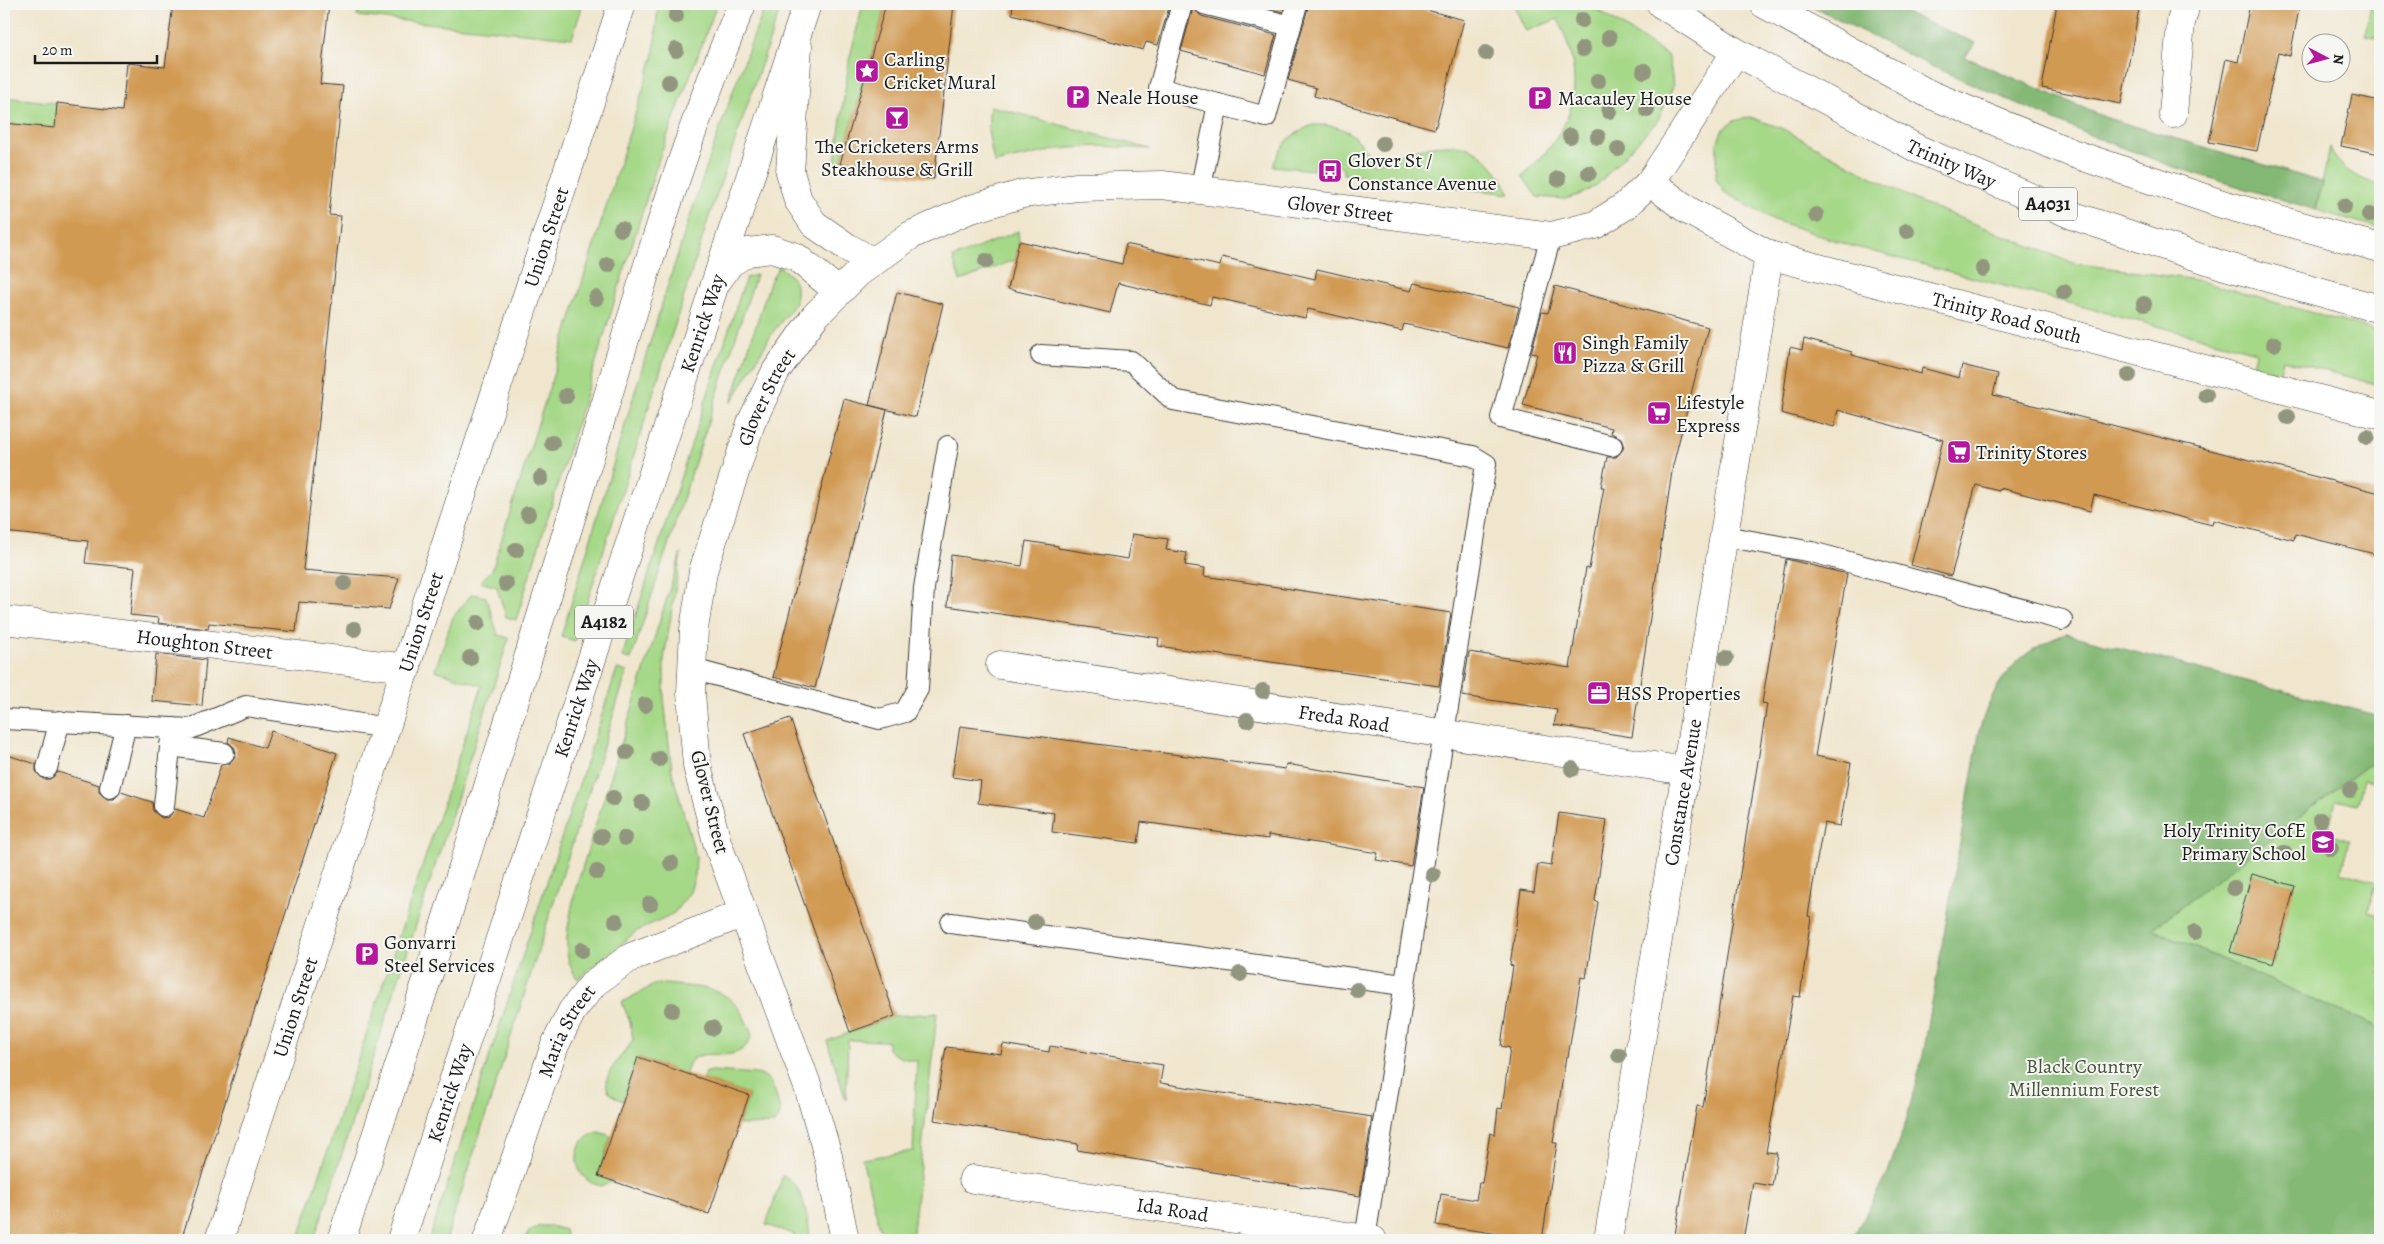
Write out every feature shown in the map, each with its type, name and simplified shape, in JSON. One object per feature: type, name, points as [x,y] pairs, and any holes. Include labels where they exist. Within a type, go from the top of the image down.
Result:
[{"type":"street","name":"Union Street","points":[[219,1240],[622,4]]},
{"type":"street","name":"A4182","points":[[341,1240],[384,1113],[524,671],[662,219],[724,44],[742,4]]},
{"type":"street","name":"Kenrick Way","points":[[401,1240],[807,4]]},
{"type":"street","name":"Trinity Way","points":[[1661,4],[1736,52],[1918,149],[2077,216],[2225,266],[2380,309]]},
{"type":"street","points":[[1764,4],[1929,94],[2072,153],[2222,204],[2380,248]]},
{"type":"street","points":[[2173,114],[2181,22],[2186,4]]},
{"type":"street","points":[[799,30],[790,172],[798,200],[814,224],[873,262]]},
{"type":"street","name":"Glover Street","points":[[845,1240],[828,1156],[809,1090],[717,842],[696,766],[691,693],[694,629],[703,572],[751,423],[776,371],[815,316],[858,273],[911,235],[968,210],[1022,194],[1078,187],[1162,185],[1551,236],[1595,225],[1625,206],[1650,182],[1736,52]]},
{"type":"street","name":"Trinity Road South","points":[[1650,182],[1689,211],[1769,255],[2380,415]]},
{"type":"street","points":[[716,283],[730,263],[748,252],[772,250],[796,257],[839,292]]},
{"type":"street","name":"Constance Avenue","points":[[1608,1240],[1769,255]]},
{"type":"street","name":"Houghton Street","points":[[4,620],[407,668]]},
{"type":"street","name":"Freda Road","points":[[1000,665],[1686,771]]},
{"type":"street","name":"Maria Street","points":[[487,1240],[555,1045],[572,1011],[594,983],[631,957],[744,913]]},
{"type":"street","name":"Ida Road","points":[[973,1180],[1369,1240]]},
{"type":"lane","points":[[1182,4],[1159,88],[1266,118],[1297,4]]},
{"type":"lane","points":[[1204,4],[1291,26]]},
{"type":"lane","points":[[1200,191],[1218,104]]},
{"type":"lane","points":[[1551,236],[1500,418],[1612,446]]},
{"type":"lane","points":[[1041,355],[1131,361],[1173,400],[1473,456],[1486,464],[1403,985],[1369,1240]]},
{"type":"lane","points":[[692,669],[880,719],[905,712],[918,689],[924,588],[948,446]]},
{"type":"lane","points":[[1724,536],[1812,552],[2062,620]]},
{"type":"lane","points":[[171,737],[246,706],[387,728]]},
{"type":"lane","points":[[4,719],[126,725],[224,753]]},
{"type":"lane","points":[[46,768],[60,721]]},
{"type":"lane","points":[[110,788],[126,725]]},
{"type":"lane","points":[[164,806],[171,737]]},
{"type":"lane","points":[[951,923],[1403,985]]},
{"type":"green space","points":[[358,4],[583,4],[572,38],[357,16]]},
{"type":"green space","points":[[658,4],[717,4],[658,161],[516,620],[506,617],[497,587],[480,582],[492,570],[654,54]]},
{"type":"green space","points":[[766,4],[782,4],[709,217],[575,641],[561,637],[683,239],[709,160]]},
{"type":"green space","points":[[863,4],[886,4],[840,164],[835,162],[849,61]]},
{"type":"green space","points":[[1513,4],[1588,4],[1667,55],[1673,87],[1658,120],[1598,184],[1582,194],[1565,199],[1537,197],[1522,176],[1555,141],[1565,123],[1572,105],[1573,65],[1558,19],[1526,31]]},
{"type":"green space","points":[[1808,4],[1885,4],[1976,43],[1965,57],[2107,118],[2322,182],[2316,210],[2174,167],[2087,134],[1933,67]]},
{"type":"green space","points":[[2371,4],[2380,4],[2380,38],[2365,35]]},
{"type":"green space","points":[[4,97],[57,103],[55,128],[4,123]]},
{"type":"green space","points":[[990,106],[1150,149],[1098,146],[1059,149],[994,163],[988,131]]},
{"type":"green space","points":[[1750,117],[1781,128],[1915,200],[2073,263],[2196,280],[2380,332],[2380,385],[2283,360],[2280,372],[2253,366],[2256,352],[1848,245],[1774,220],[1724,192],[1716,179],[1717,145],[1722,130],[1734,121]]},
{"type":"green space","points":[[1313,125],[1334,127],[1350,133],[1357,139],[1373,164],[1397,155],[1439,145],[1466,147],[1488,160],[1510,194],[1343,174],[1343,167],[1314,164],[1313,170],[1273,166],[1288,140]]},
{"type":"green space","points":[[2330,147],[2338,161],[2350,172],[2364,180],[2380,185],[2380,228],[2316,210]]},
{"type":"green space","points":[[1018,231],[1019,241],[1015,260],[960,281],[953,258]]},
{"type":"green space","points":[[779,266],[793,278],[796,286],[796,303],[773,332],[731,403],[770,282]]},
{"type":"green space","points":[[756,275],[631,659],[622,657],[743,286],[746,278]]},
{"type":"green space","points":[[681,553],[664,659],[664,698],[672,772],[696,857],[695,875],[690,892],[674,913],[637,931],[578,979],[568,959],[567,948],[568,925],[575,891]]},
{"type":"green space","points":[[472,594],[486,597],[498,635],[509,638],[314,1240],[298,1240],[482,686],[435,670],[453,617]]},
{"type":"green space","name":"Black Country Millennium Forest","points":[[2066,634],[2380,716],[2380,756],[2152,929],[2380,1028],[2380,1240],[1851,1240],[1886,1178],[1907,1118],[1923,1055],[1980,728],[1986,711],[2001,681],[2021,658],[2049,641]]},
{"type":"green space","points":[[617,669],[627,672],[446,1240],[429,1240]]},
{"type":"green space","name":"Holy Trinity CofE Primary School","points":[[2380,755],[2380,784],[2364,779],[2357,805],[2336,800],[2327,834],[2349,840],[2341,872],[2380,883],[2380,888],[2374,887],[2368,912],[2380,915],[2380,1028],[2152,929]],"holes":[[[2252,874],[2294,886],[2273,964],[2230,952]]]},
{"type":"green space","points":[[658,983],[704,988],[716,991],[727,997],[736,1005],[752,1035],[747,1045],[739,1051],[731,1054],[696,1057],[690,1062],[686,1074],[638,1057],[623,1101],[612,1095],[607,1088],[610,1072],[633,1040],[630,1022],[622,1002]]},
{"type":"green space","points":[[937,1013],[912,1240],[883,1240],[862,1159],[913,1151],[917,1061],[905,1059],[895,1054],[888,1049],[888,1041],[848,1040],[846,1100],[827,1041],[895,1016]]},
{"type":"green space","points":[[706,1072],[755,1074],[767,1078],[776,1095],[780,1109],[779,1117],[774,1124],[739,1125],[749,1095],[703,1079]]},
{"type":"green space","points":[[599,1132],[611,1136],[598,1175],[612,1181],[603,1186],[592,1183],[584,1177],[579,1169],[577,1160],[582,1142],[589,1136]]},
{"type":"green space","points":[[783,1175],[791,1181],[801,1195],[811,1240],[793,1240],[794,1234],[766,1225]]},
{"type":"green space","points":[[539,1226],[550,1226],[565,1230],[567,1240],[524,1240],[529,1232]]},
{"type":"building","points":[[173,4],[329,4],[320,84],[343,86],[329,215],[341,216],[303,570],[399,578],[389,609],[299,602],[296,632],[209,623],[208,629],[158,623],[159,618],[130,615],[135,568],[85,563],[88,541],[4,532],[4,123],[55,128],[57,103],[122,111],[127,63],[165,67]]},
{"type":"building","name":"The Cricketers Arms Steakhouse & Grill","points":[[886,4],[954,4],[934,179],[884,173],[840,164]]},
{"type":"building","points":[[1013,4],[1170,4],[1158,45],[1146,42],[1143,50],[1012,14]]},
{"type":"building","points":[[1251,4],[1285,4],[1283,12]]},
{"type":"building","points":[[1309,4],[1404,4],[1464,20],[1435,129],[1314,96],[1316,88],[1288,80]]},
{"type":"building","points":[[2057,4],[2140,4],[2121,104],[2042,88]]},
{"type":"building","points":[[2250,4],[2300,4],[2290,56],[2278,53],[2257,151],[2209,142],[2226,59],[2238,62]]},
{"type":"building","points":[[1193,8],[1201,16],[1276,35],[1265,74],[1181,51]]},
{"type":"building","points":[[2352,95],[2380,101],[2380,154],[2341,146]]},
{"type":"building","points":[[1019,241],[1122,264],[1126,244],[1220,266],[1222,257],[1315,279],[1317,269],[1411,291],[1414,283],[1519,307],[1508,348],[1404,324],[1402,331],[1308,309],[1305,318],[1212,297],[1210,305],[1118,283],[1110,313],[1008,289]]},
{"type":"building","points":[[1555,286],[1708,327],[1673,465],[1632,737],[1554,725],[1557,710],[1462,696],[1469,652],[1570,668],[1586,568],[1589,569],[1604,487],[1601,487],[1607,457],[1616,457],[1624,448],[1621,438],[1611,433],[1612,428],[1523,405],[1537,354],[1531,353],[1542,312],[1548,313]]},
{"type":"building","points":[[897,292],[943,304],[916,417],[869,405]]},
{"type":"building","points":[[1804,339],[1852,352],[1852,355],[1921,374],[1922,368],[1959,378],[1962,365],[1998,374],[1993,395],[2380,493],[2380,532],[2375,554],[2295,534],[2294,540],[2213,520],[2212,525],[2094,495],[2090,511],[2000,488],[1999,491],[1976,485],[1951,576],[1911,565],[1943,440],[1838,410],[1834,427],[1781,413],[1790,347],[1802,350]]},
{"type":"building","points":[[844,399],[887,410],[815,688],[773,677]]},
{"type":"building","points":[[1132,534],[1168,539],[1166,550],[1187,553],[1185,565],[1205,568],[1204,576],[1451,613],[1439,686],[1158,646],[1159,638],[947,606],[951,555],[1022,566],[1026,541],[1128,559]]},
{"type":"building","points":[[1786,559],[1847,574],[1815,756],[1851,763],[1840,826],[1824,823],[1817,860],[1808,916],[1811,917],[1800,997],[1793,996],[1766,1152],[1777,1153],[1772,1186],[1753,1183],[1743,1240],[1674,1240],[1697,1106],[1703,1107],[1767,704],[1762,703]]},
{"type":"building","points":[[156,654],[206,660],[202,706],[152,701]]},
{"type":"building","points":[[790,718],[895,1016],[850,1032],[744,734]]},
{"type":"building","points":[[960,726],[1285,769],[1286,764],[1424,787],[1411,866],[1376,860],[1378,853],[1268,835],[1268,839],[1141,822],[1138,843],[1052,832],[1054,813],[978,803],[981,781],[952,777]]},
{"type":"building","points":[[271,731],[337,753],[181,1240],[4,1240],[4,754],[36,764],[36,771],[43,779],[50,779],[58,772],[99,785],[99,792],[107,799],[114,799],[121,792],[152,802],[153,811],[162,818],[169,817],[175,809],[204,818],[221,765],[229,764],[236,755],[235,748],[228,742],[229,737],[265,748]]},
{"type":"building","points":[[1559,813],[1607,820],[1595,901],[1598,902],[1586,978],[1581,977],[1568,1057],[1566,1056],[1553,1143],[1557,1143],[1542,1240],[1436,1225],[1441,1194],[1476,1200],[1479,1183],[1482,1183],[1490,1133],[1495,1134],[1498,1108],[1502,1109],[1510,1048],[1501,1046],[1513,966],[1510,965],[1521,890],[1534,892],[1538,864],[1551,866]]},
{"type":"building","points":[[2252,874],[2295,886],[2273,964],[2230,952]]},
{"type":"building","points":[[1003,1044],[1049,1052],[1050,1046],[1163,1065],[1160,1083],[1372,1117],[1360,1196],[1077,1150],[1078,1144],[934,1120],[946,1047],[1001,1054]]},
{"type":"building","points":[[638,1057],[749,1095],[709,1214],[598,1176]]},
{"type":"place","name":"Carling Cricket Mural","points":[[867,71]]},
{"type":"place","name":"Neale House","points":[[1078,97]]},
{"type":"place","name":"Macauley House","points":[[1540,98]]},
{"type":"place","name":"The Cricketers Arms Steakhouse & Grill","points":[[897,118]]},
{"type":"place","name":"Glover St / Constance Avenue","points":[[1330,171]]},
{"type":"place","name":"Singh Family Pizza & Grill","points":[[1565,353]]},
{"type":"place","name":"Lifestyle Express","points":[[1659,413]]},
{"type":"place","name":"Trinity Stores","points":[[1959,452]]},
{"type":"place","name":"HSS Properties","points":[[1599,693]]},
{"type":"place","name":"Holy Trinity CofE Primary School","points":[[2323,842]]},
{"type":"place","name":"Gonvarri Steel Services","points":[[367,954]]}]
